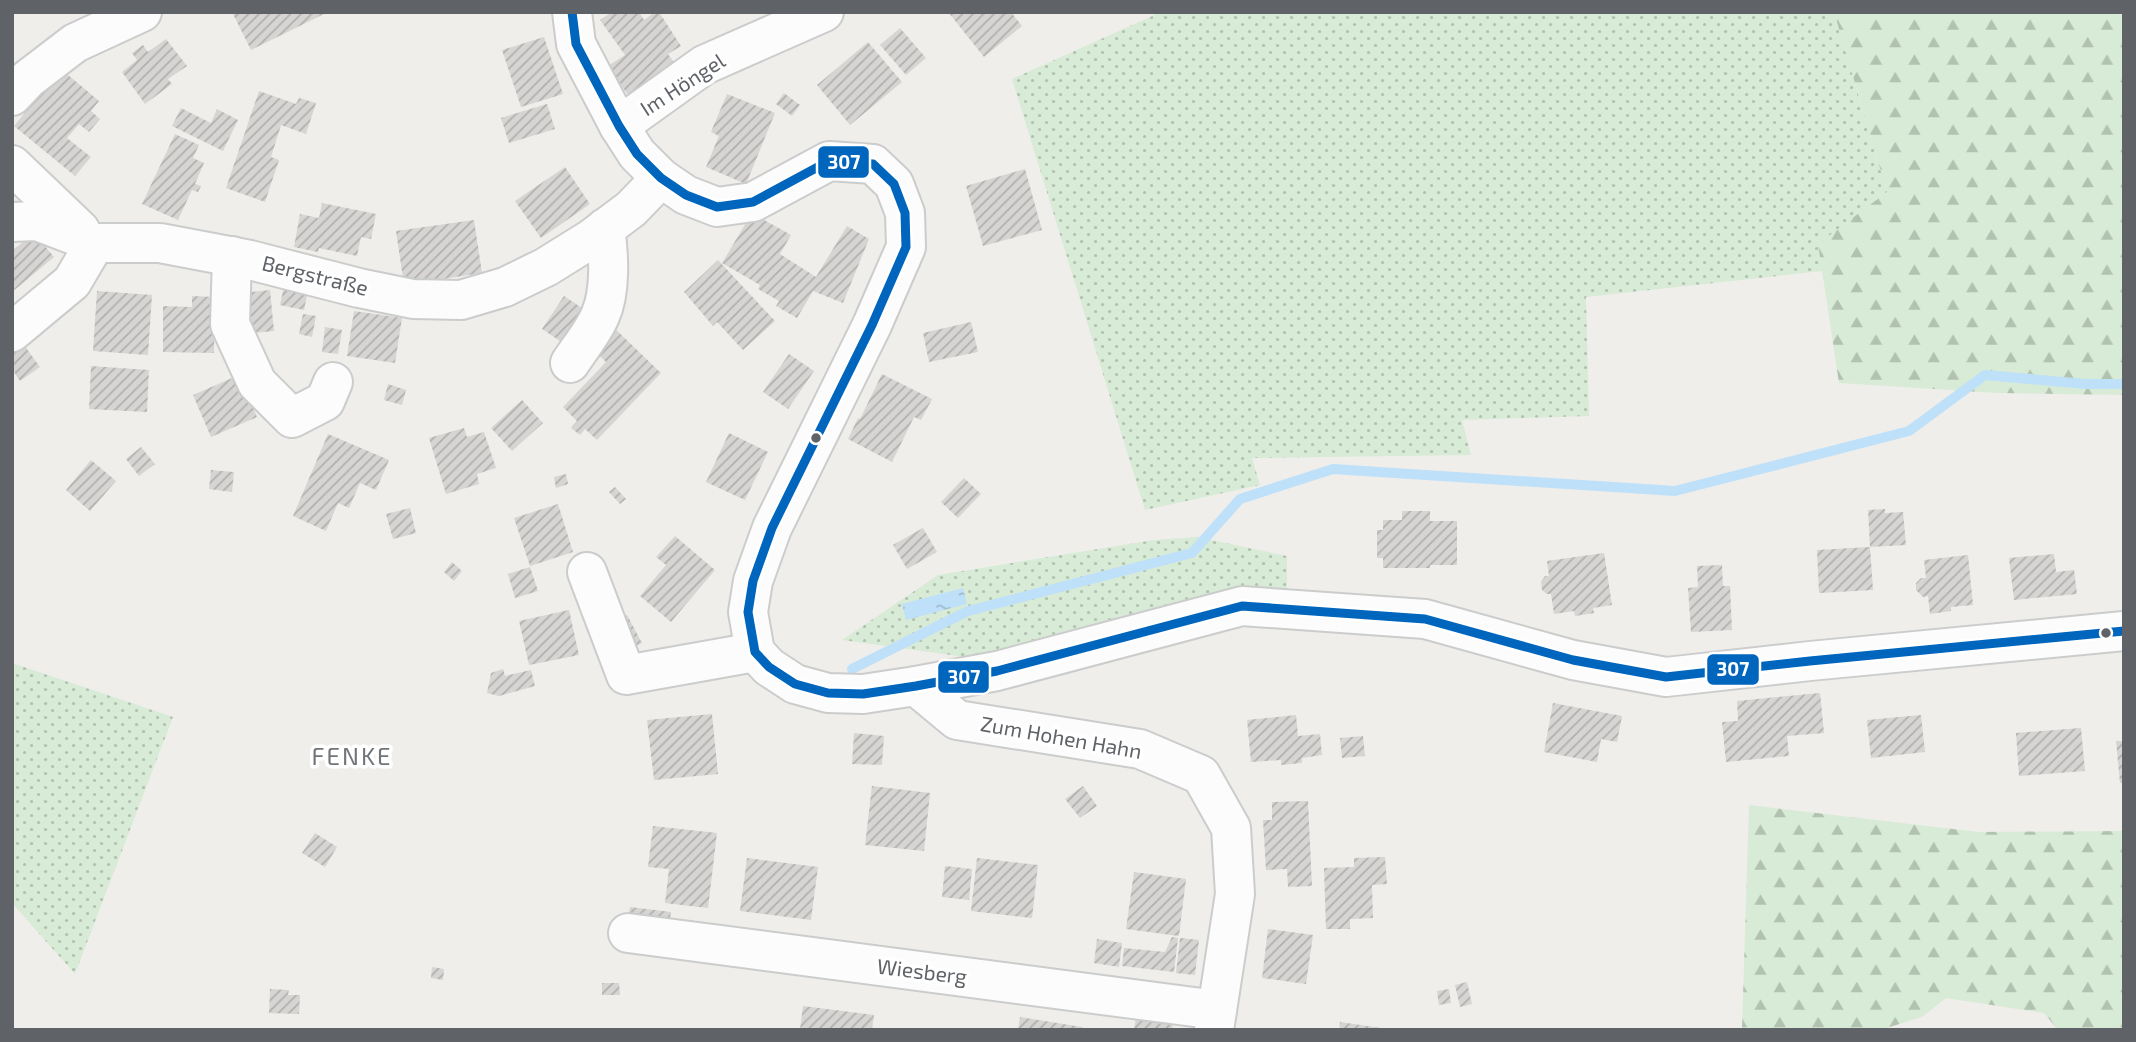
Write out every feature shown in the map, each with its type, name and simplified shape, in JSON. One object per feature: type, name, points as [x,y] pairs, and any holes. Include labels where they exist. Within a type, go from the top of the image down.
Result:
[{"type":"street","points":[[12,96],[28,79],[75,43],[142,12]]},
{"type":"street","points":[[572,12],[576,44],[619,126],[637,154],[660,178],[686,195],[717,207],[753,202],[829,161],[873,164],[894,184],[905,213],[906,247],[872,326],[772,528],[753,581],[748,612],[755,652],[769,667],[794,684],[828,693],[863,694],[916,686],[997,671],[1242,607],[1425,619],[1573,660],[1666,677],[2124,631]]},
{"type":"street","name":"Im Höngel","points":[[619,126],[704,65],[824,12]]},
{"type":"street","points":[[12,165],[94,243],[72,282],[12,332]]},
{"type":"street","name":"Bergstraße","points":[[12,222],[37,221],[94,243],[160,243],[232,256],[413,299],[461,300],[505,287],[546,267],[631,209],[660,178]]},
{"type":"street","points":[[570,363],[601,315],[608,277],[609,253],[605,228]]},
{"type":"street","points":[[232,256],[230,324],[257,383],[292,418],[325,401],[333,382]]},
{"type":"street","points":[[587,572],[626,676],[755,652]]},
{"type":"street","name":"Zum Hohen Hahn","points":[[916,686],[957,720],[1140,749],[1201,775],[1231,828],[1235,894],[1215,1020]]},
{"type":"street","name":"Wiesberg","points":[[628,933],[1215,1020]]},
{"type":"green space","points":[[1161,12],[1834,12],[1887,192],[1819,244],[1822,271],[1586,297],[1589,416],[1462,420],[1471,455],[1252,458],[1260,485],[1145,510],[1012,79]]},
{"type":"green space","points":[[1834,12],[2124,12],[2124,395],[1997,393],[1839,383],[1818,244],[1887,192]]},
{"type":"green space","points":[[1197,537],[1287,556],[1287,589],[1239,595],[995,661],[842,640],[938,575],[1154,540]]},
{"type":"green space","points":[[12,663],[173,717],[75,974],[12,903]]},
{"type":"green space","points":[[1749,805],[1979,832],[2124,831],[2124,1030],[2058,1030],[2044,1013],[1946,998],[1922,1017],[1880,1030],[1742,1030]]},
{"type":"water","points":[[963,588],[967,604],[906,620],[902,604]]},
{"type":"building","points":[[232,12],[328,12],[251,50]]},
{"type":"building","points":[[612,12],[639,12],[644,20],[659,12],[681,46],[668,54],[675,64],[628,95],[608,66],[625,55],[600,20]]},
{"type":"building","points":[[948,12],[1011,12],[1022,26],[984,57]]},
{"type":"building","points":[[900,28],[926,58],[906,75],[880,45]]},
{"type":"building","points":[[544,37],[563,94],[521,107],[502,50]]},
{"type":"building","points":[[166,39],[187,66],[168,79],[172,84],[145,104],[122,72],[137,60],[132,53],[143,45],[148,52]]},
{"type":"building","points":[[868,42],[902,82],[850,125],[817,85]]},
{"type":"building","points":[[61,69],[99,101],[91,111],[100,119],[89,132],[79,124],[67,138],[91,157],[75,176],[14,126]]},
{"type":"building","points":[[259,91],[296,104],[299,98],[316,103],[306,134],[281,125],[271,157],[279,160],[265,202],[226,188]]},
{"type":"building","points":[[784,93],[800,105],[792,116],[776,104]]},
{"type":"building","points":[[727,94],[775,113],[746,184],[706,167],[719,136],[711,132]]},
{"type":"building","points":[[547,104],[555,129],[509,143],[501,118]]},
{"type":"building","points":[[181,108],[211,123],[217,109],[238,120],[223,151],[172,126]]},
{"type":"building","points":[[175,134],[199,145],[193,158],[204,163],[195,184],[201,186],[198,192],[192,190],[178,220],[142,204]]},
{"type":"building","points":[[565,167],[590,204],[541,238],[515,201]]},
{"type":"building","points":[[1025,169],[1042,230],[983,246],[966,186]]},
{"type":"building","points":[[322,203],[376,214],[371,239],[361,237],[357,256],[319,248],[318,252],[294,247],[300,214],[319,218]]},
{"type":"building","points":[[752,213],[791,235],[780,254],[816,277],[847,226],[869,239],[843,303],[813,291],[797,318],[776,306],[779,301],[758,289],[760,285],[722,263]]},
{"type":"building","points":[[474,220],[482,273],[404,285],[396,231]]},
{"type":"building","points":[[34,233],[54,257],[12,292],[12,251]]},
{"type":"building","points":[[718,260],[775,321],[743,350],[717,322],[713,326],[684,292]]},
{"type":"building","points":[[284,286],[308,291],[304,310],[280,305]]},
{"type":"building","points":[[270,290],[274,331],[245,334],[241,293]]},
{"type":"building","points":[[97,291],[152,295],[148,355],[93,351]]},
{"type":"building","points":[[192,296],[215,297],[214,353],[163,352],[163,306],[192,307]]},
{"type":"building","points":[[564,296],[591,314],[569,347],[542,329]]},
{"type":"building","points":[[354,311],[402,318],[395,363],[347,356]]},
{"type":"building","points":[[303,314],[316,316],[312,337],[299,334]]},
{"type":"building","points":[[971,322],[978,352],[929,362],[923,333]]},
{"type":"building","points":[[609,323],[661,373],[597,440],[585,429],[580,435],[571,428],[577,421],[563,407],[606,362],[588,345]]},
{"type":"building","points":[[325,327],[342,330],[338,354],[322,352]]},
{"type":"building","points":[[24,345],[40,367],[20,381],[12,369],[12,353]]},
{"type":"building","points":[[789,354],[814,371],[788,409],[763,392]]},
{"type":"building","points":[[91,366],[149,370],[147,412],[89,409]]},
{"type":"building","points":[[882,374],[932,399],[921,420],[914,417],[892,462],[848,439]]},
{"type":"building","points":[[239,375],[257,417],[211,437],[193,395]]},
{"type":"building","points":[[388,384],[406,390],[402,405],[384,400]]},
{"type":"building","points":[[522,400],[543,423],[512,451],[491,428]]},
{"type":"building","points":[[464,428],[467,437],[484,432],[496,468],[477,474],[479,484],[446,494],[429,438]]},
{"type":"building","points":[[729,433],[768,452],[745,500],[706,482]]},
{"type":"building","points":[[328,434],[389,460],[376,490],[360,483],[349,508],[338,503],[326,531],[293,516]]},
{"type":"building","points":[[141,447],[155,464],[139,476],[126,459]]},
{"type":"building","points":[[91,460],[116,481],[90,511],[66,490]]},
{"type":"building","points":[[211,470],[234,472],[232,492],[209,489]]},
{"type":"building","points":[[566,474],[568,484],[556,488],[554,477]]},
{"type":"building","points":[[964,478],[981,494],[958,518],[941,502]]},
{"type":"building","points":[[615,487],[626,499],[620,504],[609,492]]},
{"type":"building","points":[[558,504],[573,552],[530,566],[514,518]]},
{"type":"building","points":[[410,508],[416,533],[393,539],[386,514]]},
{"type":"building","points":[[1885,509],[1885,513],[1903,512],[1906,545],[1870,547],[1868,510]]},
{"type":"building","points":[[1402,511],[1430,511],[1430,521],[1457,521],[1457,565],[1383,568],[1383,558],[1377,558],[1377,530],[1383,530],[1383,520],[1402,520]]},
{"type":"building","points":[[923,528],[937,552],[907,569],[893,545]]},
{"type":"building","points":[[675,536],[715,570],[671,622],[640,596],[666,565],[656,557]]},
{"type":"building","points":[[1870,547],[1873,590],[1819,593],[1817,550]]},
{"type":"building","points":[[1604,553],[1612,605],[1593,608],[1594,613],[1575,616],[1574,611],[1554,614],[1551,594],[1542,590],[1541,582],[1545,576],[1549,576],[1547,561]]},
{"type":"building","points":[[2054,554],[2056,572],[2074,570],[2077,594],[2014,600],[2009,558]]},
{"type":"building","points":[[1968,555],[1973,605],[1951,607],[1951,611],[1930,614],[1928,596],[1923,597],[1916,590],[1916,583],[1921,578],[1926,578],[1924,560]]},
{"type":"building","points":[[452,562],[462,571],[454,581],[444,572]]},
{"type":"building","points":[[1722,565],[1723,586],[1730,586],[1732,630],[1691,632],[1688,588],[1698,587],[1697,566]]},
{"type":"building","points":[[530,567],[538,591],[515,598],[508,574]]},
{"type":"building","points":[[569,610],[579,655],[529,665],[519,621]]},
{"type":"building","points":[[627,615],[642,643],[626,651],[617,622]]},
{"type":"building","points":[[503,669],[505,676],[531,670],[535,686],[499,696],[487,693],[491,673]]},
{"type":"building","points":[[1820,693],[1824,733],[1787,736],[1789,756],[1726,762],[1722,722],[1738,721],[1737,701]]},
{"type":"building","points":[[1553,703],[1622,716],[1617,742],[1601,739],[1597,762],[1544,752]]},
{"type":"building","points":[[712,714],[718,774],[654,780],[647,720]]},
{"type":"building","points":[[1296,715],[1298,736],[1320,734],[1322,755],[1302,758],[1302,763],[1281,765],[1281,760],[1251,762],[1247,720]]},
{"type":"building","points":[[1921,715],[1925,752],[1871,758],[1867,720]]},
{"type":"building","points":[[2081,728],[2085,771],[2019,776],[2016,733]]},
{"type":"building","points":[[854,733],[884,736],[882,765],[852,764]]},
{"type":"building","points":[[1363,736],[1365,756],[1342,758],[1340,738]]},
{"type":"building","points":[[2116,741],[2124,741],[2124,783],[2120,783]]},
{"type":"building","points":[[872,786],[930,793],[924,851],[865,845]]},
{"type":"building","points":[[1083,786],[1097,806],[1080,818],[1065,799]]},
{"type":"building","points":[[1308,801],[1312,886],[1288,887],[1287,869],[1266,870],[1263,820],[1272,820],[1272,802]]},
{"type":"building","points":[[653,826],[717,833],[708,908],[665,903],[669,869],[648,867]]},
{"type":"building","points":[[315,833],[337,847],[325,867],[302,853]]},
{"type":"building","points":[[1385,857],[1387,884],[1372,885],[1373,918],[1350,919],[1350,929],[1326,929],[1324,868],[1354,867],[1354,858]]},
{"type":"building","points":[[747,858],[818,867],[811,920],[740,911]]},
{"type":"building","points":[[977,858],[1038,865],[1032,918],[971,911]]},
{"type":"building","points":[[945,866],[972,869],[969,900],[942,897]]},
{"type":"building","points":[[1134,872],[1186,879],[1179,936],[1126,929]]},
{"type":"building","points":[[630,907],[671,912],[668,931],[627,926]]},
{"type":"building","points":[[1268,929],[1313,935],[1306,984],[1262,978]]},
{"type":"building","points":[[1172,937],[1178,938],[1174,972],[1122,966],[1124,948],[1165,952]]},
{"type":"building","points":[[1180,938],[1199,940],[1195,975],[1176,973]]},
{"type":"building","points":[[1097,939],[1122,943],[1119,967],[1094,963]]},
{"type":"building","points":[[432,967],[444,969],[443,980],[431,978]]},
{"type":"building","points":[[1467,982],[1472,1004],[1460,1007],[1455,985]]},
{"type":"building","points":[[602,983],[619,983],[620,995],[602,995]]},
{"type":"building","points":[[270,989],[289,990],[288,995],[300,995],[299,1014],[269,1013]]},
{"type":"building","points":[[1449,989],[1451,1003],[1439,1005],[1437,991]]},
{"type":"building","points":[[803,1006],[874,1015],[872,1030],[800,1030]]},
{"type":"building","points":[[1020,1017],[1082,1027],[1082,1030],[1018,1030]]},
{"type":"building","points":[[1136,1017],[1173,1023],[1172,1030],[1134,1030]]},
{"type":"building","points":[[1340,1022],[1381,1028],[1381,1030],[1339,1030]]},
{"type":"waterway","points":[[852,669],[968,611],[1192,553],[1240,499],[1333,469],[1675,491],[1909,431],[1985,375],[2086,384],[2124,384]]},
{"type":"transit line","name":"307","points":[[572,12],[576,44],[619,126],[637,154],[661,178],[686,195],[717,207],[753,202],[829,161],[873,164],[894,184],[905,213],[906,247],[872,325],[772,528],[753,581],[748,612],[755,652],[769,667],[795,684],[828,693],[863,694],[916,686],[997,671],[1242,606],[1425,619],[1573,660],[1666,677],[2124,631]]},
{"type":"district","name":"FENKE","points":[[352,757]]}]
